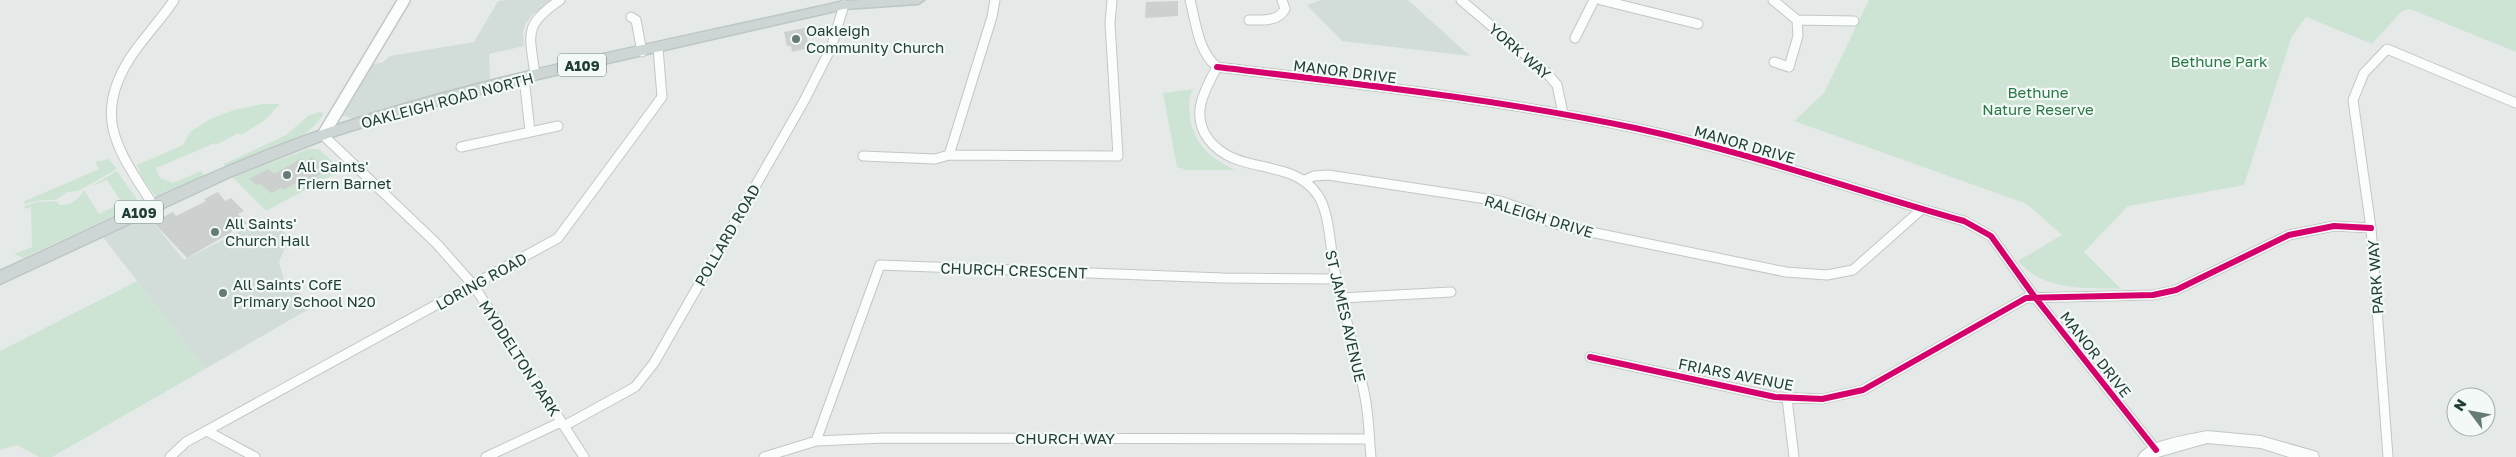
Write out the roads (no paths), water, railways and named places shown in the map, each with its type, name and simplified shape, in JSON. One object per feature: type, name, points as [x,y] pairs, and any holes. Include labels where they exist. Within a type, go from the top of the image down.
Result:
[{"type":"main road","name":"OAKLEIGH ROAD NORTH","points":[[0,278],[153,205],[226,173],[323,135],[396,112],[530,77],[845,3],[918,0]]},
{"type":"main road","points":[[2151,454],[2207,437],[2261,442],[2311,457]]},
{"type":"street","points":[[153,205],[119,151],[110,120],[108,104],[122,69],[174,0]]},
{"type":"street","points":[[323,135],[404,0]]},
{"type":"street","points":[[530,131],[530,32],[540,14],[560,0]]},
{"type":"street","points":[[949,156],[972,76],[992,17],[995,0]]},
{"type":"street","points":[[863,156],[935,159],[949,156],[1118,156],[1110,23],[1112,0]]},
{"type":"street","points":[[1190,0],[1205,54],[1210,63],[1217,67],[1198,106],[1200,127],[1210,144],[1234,161],[1286,170],[1305,180]]},
{"type":"street","points":[[1249,20],[1271,20],[1278,17],[1285,9],[1282,0]]},
{"type":"street","name":"YORK WAY","points":[[1461,0],[1548,73],[1557,85],[1563,113]]},
{"type":"street","points":[[1574,38],[1594,0]]},
{"type":"street","points":[[1601,0],[1698,24]]},
{"type":"street","points":[[1773,0],[1797,20],[1821,21],[1835,18],[1854,21]]},
{"type":"street","name":"POLLARD ROAD","points":[[486,457],[563,424],[636,387],[654,364],[804,101],[831,48],[845,3]]},
{"type":"street","points":[[631,17],[636,20],[642,52]]},
{"type":"street","points":[[1774,62],[1789,66],[1798,36],[1797,20]]},
{"type":"street","name":"LORING ROAD","points":[[170,457],[186,442],[474,286],[558,238],[662,96],[658,48]]},
{"type":"street","name":"PARK WAY","points":[[2388,457],[2372,228],[2353,100],[2364,73],[2387,49],[2516,103]]},
{"type":"street","name":"MANOR DRIVE","points":[[1217,67],[1563,113],[1685,139],[1964,221],[1991,236],[2151,454]]},
{"type":"street","points":[[461,147],[558,126]]},
{"type":"street","name":"MYDDELTON PARK","points":[[323,135],[437,244],[474,286],[584,457]]},
{"type":"street","name":"RALEIGH DRIVE","points":[[1305,180],[1314,176],[1328,175],[1500,201],[1529,211],[1552,223],[1576,229],[1786,272],[1827,275],[1853,270],[1922,209]]},
{"type":"street","name":"ST JAMES AVENUE","points":[[1305,180],[1318,196],[1340,298],[1366,398],[1371,457]]},
{"type":"street","points":[[2034,296],[2153,295],[2176,290],[2289,235],[2334,226],[2372,228]]},
{"type":"street","name":"CHURCH CRESCENT","points":[[816,441],[880,265],[1224,278],[1336,279]]},
{"type":"street","points":[[1340,298],[1451,292]]},
{"type":"street","name":"FRIARS AVENUE","points":[[1590,357],[1787,398],[1822,399],[1864,390],[2026,298],[2034,296]]},
{"type":"street","points":[[1787,398],[1794,457]]},
{"type":"street","points":[[206,431],[255,457]]},
{"type":"street","name":"CHURCH WAY","points":[[764,457],[816,441],[884,438],[1369,439]]},
{"type":"place","name":"Oakleigh Community Church","points":[[796,39]]},
{"type":"place","name":"All Saints' Friern Barnet","points":[[287,175]]},
{"type":"place","name":"All Saints' Church Hall","points":[[215,232]]},
{"type":"place","name":"All Saints' CofE Primary School N20","points":[[223,293]]},
{"type":"park label","name":"Bethune Park","points":[[2219,61]]},
{"type":"park label","name":"Bethune Nature Reserve","points":[[2038,100]]}]
